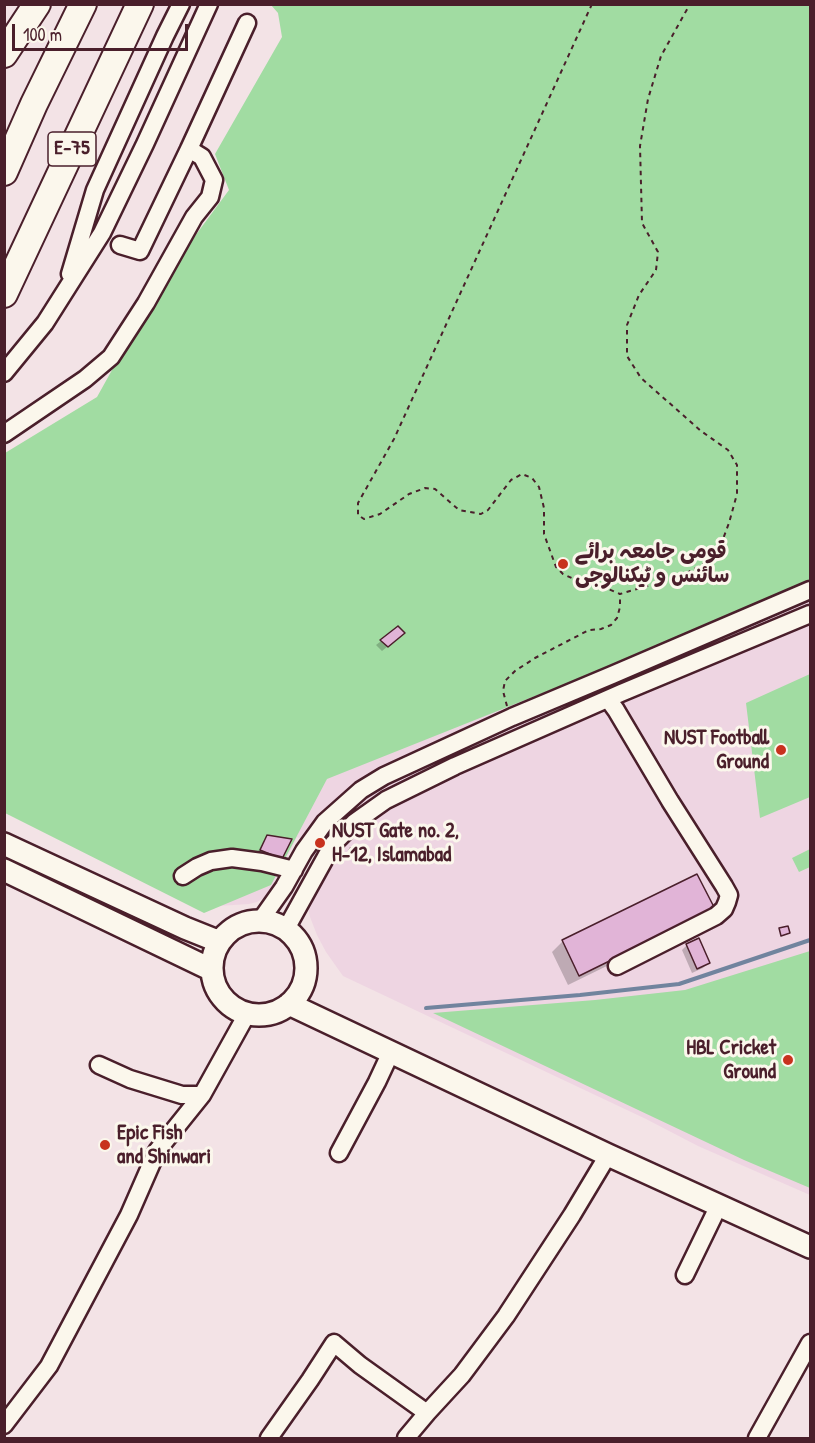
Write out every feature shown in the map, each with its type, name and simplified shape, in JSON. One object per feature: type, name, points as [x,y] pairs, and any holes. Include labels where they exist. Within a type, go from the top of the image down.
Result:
[{"type":"highway","points":[[4,54],[37,4]]},
{"type":"highway","name":"E-75","points":[[4,172],[83,4]]},
{"type":"highway","name":"E-75","points":[[4,294],[140,4]]},
{"type":"main road","points":[[4,844],[220,942]]},
{"type":"main road","points":[[4,870],[212,969]]},
{"type":"main road","points":[[260,921],[273,923],[286,929],[295,936],[305,957],[305,980],[299,993],[289,1004],[276,1012],[262,1015],[247,1014],[233,1007],[222,997],[215,984],[212,969],[214,955],[220,942],[231,930],[244,923],[260,921]]},
{"type":"main road","points":[[289,1004],[608,1155],[810,1247]]},
{"type":"street","points":[[65,292],[95,190],[181,4]]},
{"type":"street","points":[[4,373],[45,323],[102,233],[146,144],[209,4]]},
{"type":"street","points":[[120,245],[140,251],[247,23]]},
{"type":"street","points":[[4,434],[85,380],[111,357],[140,312],[194,217],[210,197],[214,180],[202,157],[189,149]]},
{"type":"street","points":[[260,921],[325,822],[361,790],[384,776],[512,717],[810,590]]},
{"type":"street","points":[[286,929],[330,849],[339,837],[354,822],[386,800],[455,766],[810,614]]},
{"type":"street","points":[[612,675],[615,696],[670,801],[729,895],[724,909],[716,916],[617,966]]},
{"type":"street","points":[[183,876],[211,861],[232,858],[262,861],[294,870]]},
{"type":"street","points":[[4,1425],[49,1366],[129,1215],[157,1151],[202,1095],[247,1014]]},
{"type":"street","points":[[339,1153],[391,1052]]},
{"type":"street","points":[[99,1065],[130,1079],[182,1095],[202,1095]]},
{"type":"street","points":[[406,1438],[462,1375],[506,1316],[608,1155]]},
{"type":"street","points":[[685,1275],[719,1205]]},
{"type":"street","points":[[268,1438],[334,1343],[360,1365],[427,1413]]},
{"type":"street","points":[[757,1438],[810,1343]]},
{"type":"path","points":[[592,4],[394,439],[358,503],[358,514],[364,519],[380,514],[409,494],[425,488],[435,489],[459,510],[481,514],[488,510],[511,480],[522,474],[532,478],[539,487],[544,508],[544,534],[556,567],[563,574],[576,580],[590,581],[620,594],[681,576],[707,562],[720,547],[737,494],[737,465],[728,450],[701,430],[641,378],[627,356],[627,325],[639,295],[656,270],[658,252],[642,223],[640,146],[648,99],[661,56],[690,4]]},
{"type":"path","points":[[512,717],[503,691],[505,681],[515,671],[535,658],[589,630],[611,625],[617,618],[620,594]]},
{"type":"path","points":[[330,849],[345,857],[356,839]]},
{"type":"shaded area","name":"قومی جامعہ برائے سائنس و ٹیکنالوجی","points":[[810,5],[810,1195],[698,1146],[646,1119],[343,976],[317,935],[307,901],[333,855],[297,837],[270,891],[264,898],[249,904],[218,906]]},
{"type":"green space","points":[[271,5],[810,5],[810,582],[643,653],[327,779],[271,885],[204,913],[5,813],[5,453],[97,397],[161,282],[229,190],[215,154],[282,37],[278,13]]},
{"type":"green space","name":"NUST Football Ground","points":[[810,674],[810,797],[760,818],[746,703]]},
{"type":"green space","points":[[810,849],[810,867],[799,872],[792,858]]},
{"type":"green space","points":[[810,951],[810,1188],[744,1160],[433,1013],[685,990]]},
{"type":"building","points":[[398,626],[405,633],[388,647],[380,640]]},
{"type":"building","points":[[267,835],[292,839],[282,859],[260,850]]},
{"type":"building","points":[[697,874],[715,909],[579,976],[562,940]]},
{"type":"building","points":[[788,926],[790,933],[781,936],[779,928]]},
{"type":"building","points":[[699,938],[710,963],[697,969],[686,944]]},
{"type":"waterway","points":[[426,1008],[679,984],[810,940]]},
{"type":"place","name":"قومی جامعہ برائے سائنس و ٹیکنالوجی","points":[[563,564]]},
{"type":"place","name":"NUST Football Ground","points":[[781,750]]},
{"type":"place","name":"NUST Gate no. 2, H-12, Islamabad","points":[[320,843]]},
{"type":"place","name":"HBL Cricket Ground","points":[[788,1060]]},
{"type":"place","name":"Epic Fish and Shinwari","points":[[105,1145]]}]
